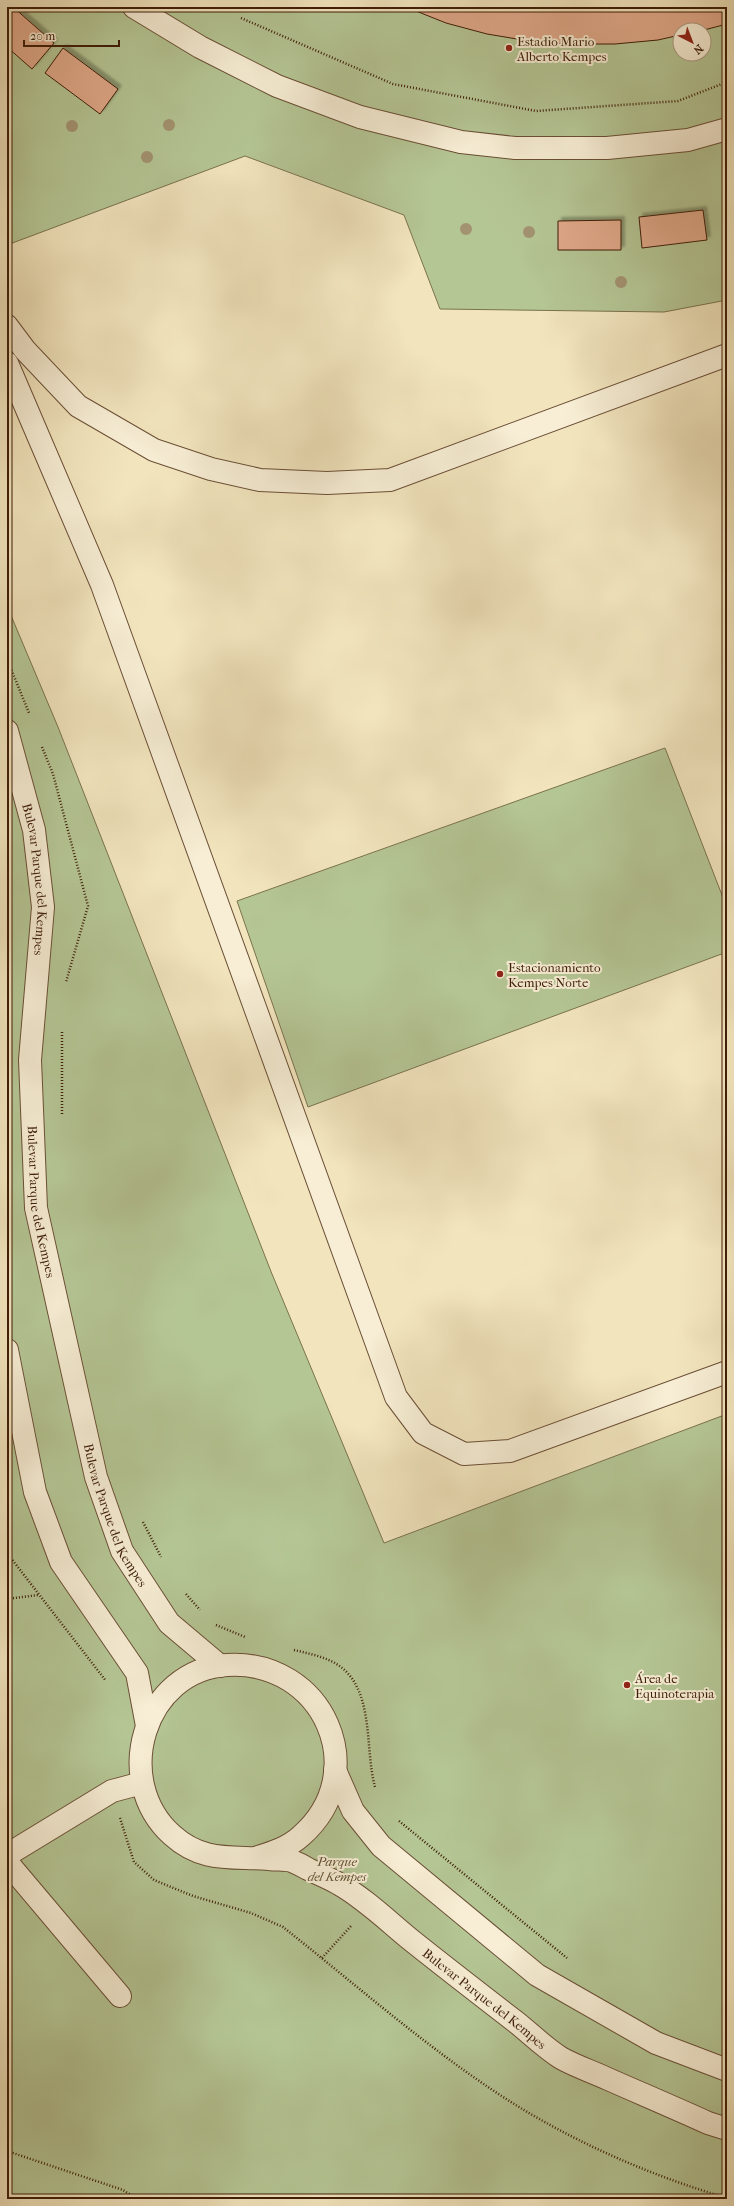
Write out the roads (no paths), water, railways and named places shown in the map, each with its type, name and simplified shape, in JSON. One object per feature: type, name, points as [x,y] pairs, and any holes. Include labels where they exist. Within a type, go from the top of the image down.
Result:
[{"type":"street","points":[[134,7],[200,47],[277,86],[360,117],[461,142],[514,148],[607,148],[688,140],[727,129]]},
{"type":"street","points":[[7,326],[25,350],[78,406],[154,450],[211,469],[260,480],[327,483],[390,480],[727,355]]},
{"type":"street","points":[[7,363],[102,585],[396,1398],[423,1433],[464,1454],[510,1451],[727,1372]]},
{"type":"street","name":"Bulevar Parque del Kempes","points":[[7,731],[34,830],[43,907],[30,1060],[36,1208],[96,1477],[122,1551],[169,1623],[220,1666]]},
{"type":"street","name":"Bulevar Parque del Kempes","points":[[7,1350],[35,1492],[61,1562],[137,1673],[146,1726]]},
{"type":"street","name":"Bulevar Parque del Kempes","points":[[254,1858],[279,1850],[300,1837],[318,1817],[330,1795],[335,1770],[334,1744],[326,1720],[308,1694],[294,1681],[271,1670],[246,1664],[220,1666],[197,1673],[176,1686],[159,1704],[146,1726],[141,1744],[140,1764],[142,1783],[153,1811],[171,1834],[196,1851],[224,1859],[254,1858],[290,1860],[340,1884],[562,2058],[708,2123],[727,2129]]},
{"type":"street","name":"Bulevar Parque del Kempes","points":[[335,1770],[353,1811],[381,1846],[537,1975],[656,2043],[727,2070]]},
{"type":"street","points":[[7,1855],[112,1790],[142,1783]]},
{"type":"street","points":[[7,1862],[120,1996]]},
{"type":"place","name":"Estadio Mario Alberto Kempes","points":[[509,48]]},
{"type":"place","name":"Estacionamiento Kempes Norte","points":[[500,974]]},
{"type":"place","name":"Área de Equinoterapia","points":[[627,1685]]},
{"type":"park label","name":"Parque del Kempes","points":[[337,1868]]}]
